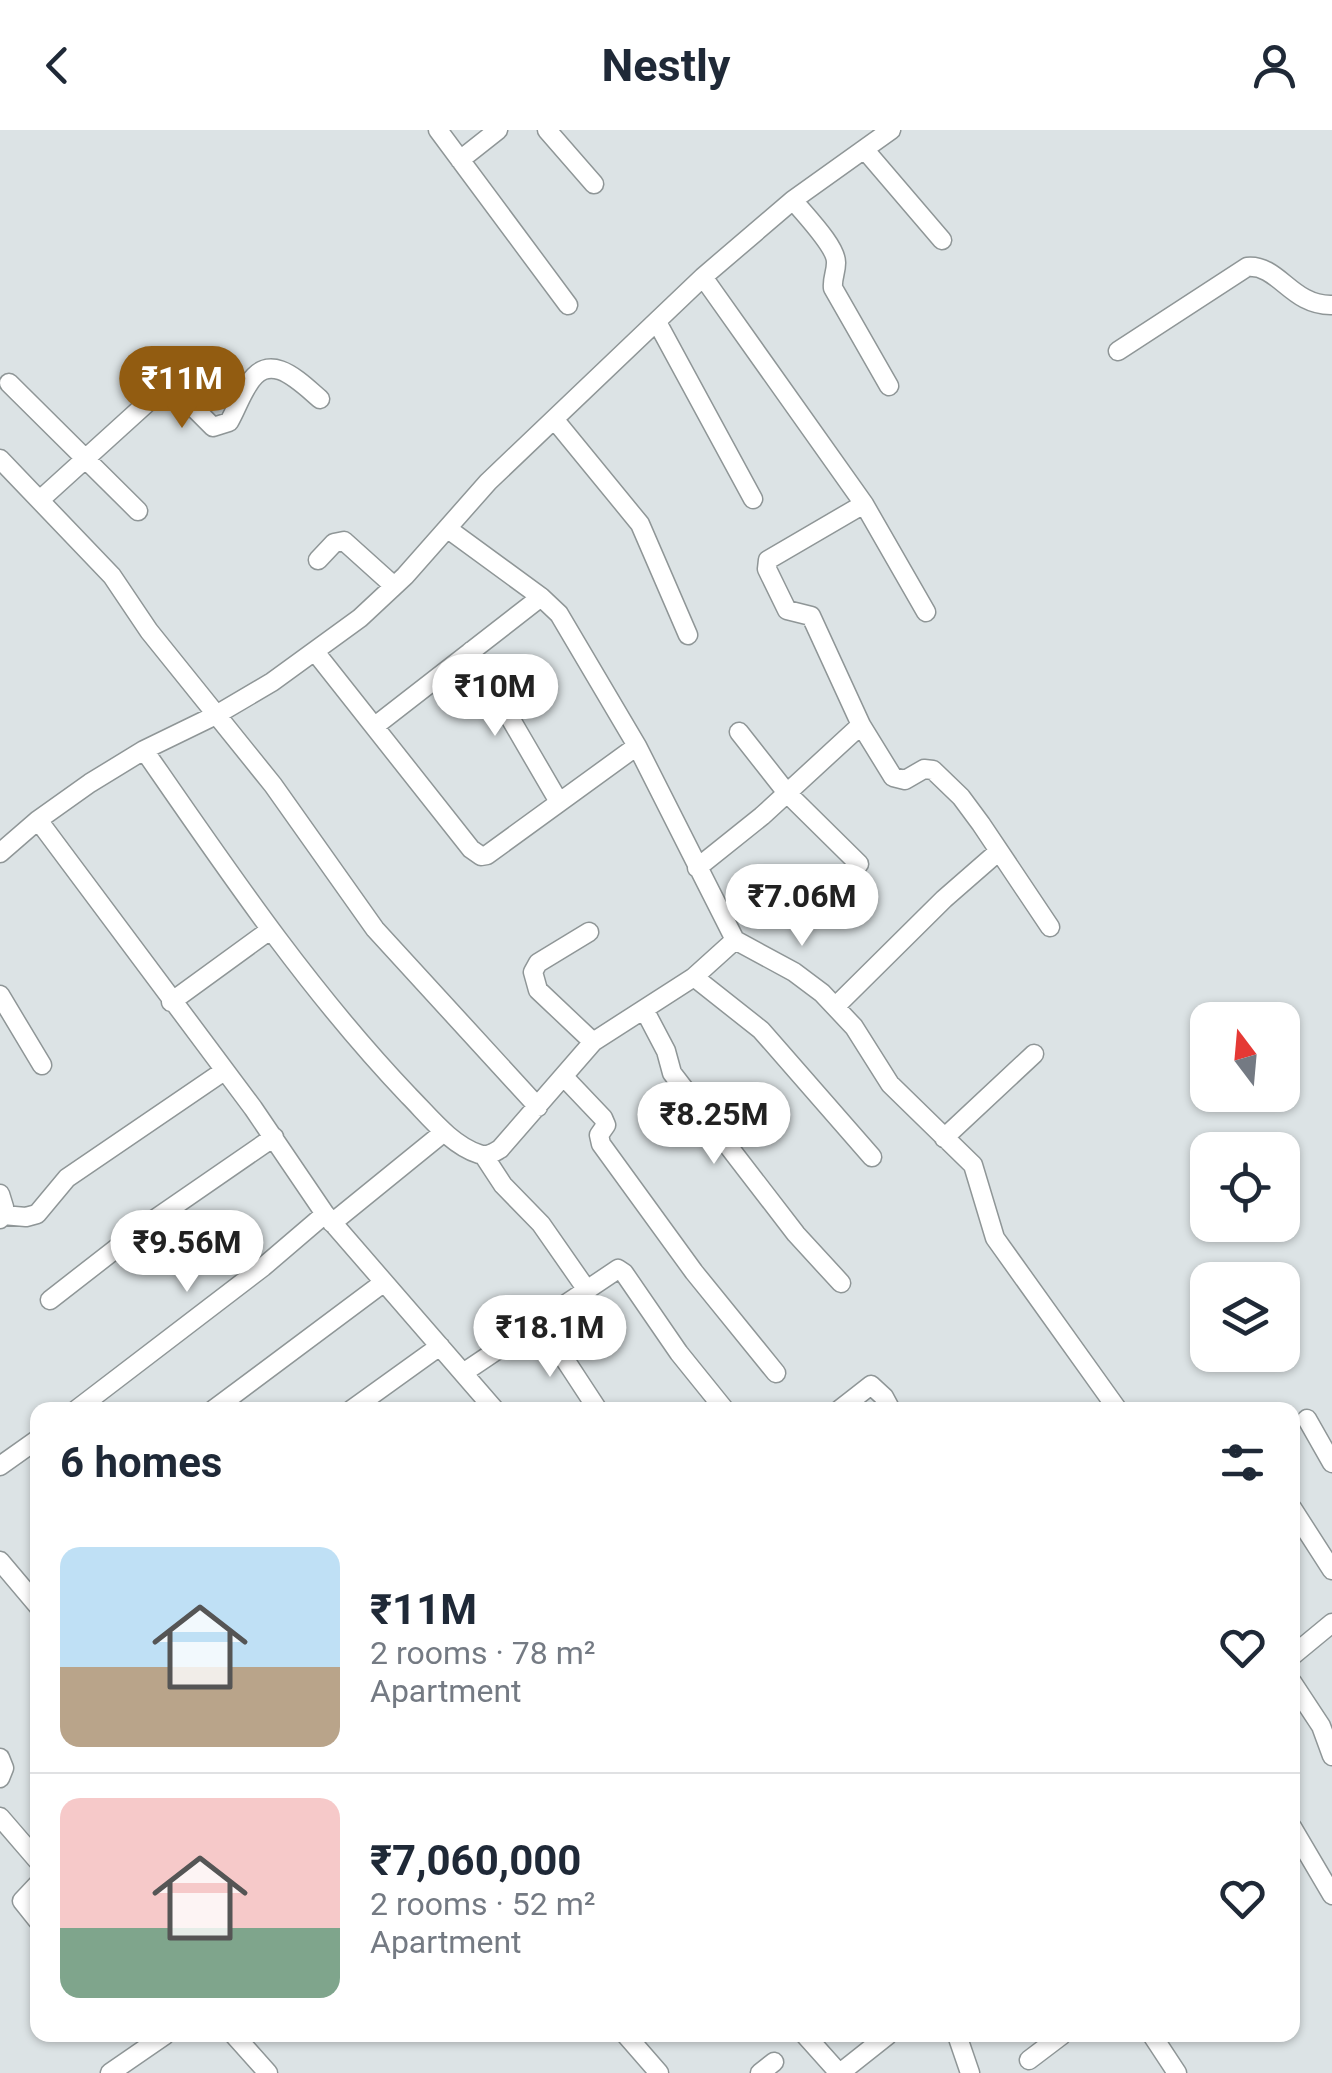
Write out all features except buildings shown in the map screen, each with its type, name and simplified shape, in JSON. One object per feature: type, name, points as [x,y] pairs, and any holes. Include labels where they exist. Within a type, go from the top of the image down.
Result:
[{"type":"street","points":[[438,130],[568,305]]},
{"type":"street","points":[[460,160],[498,130]]},
{"type":"street","points":[[547,130],[594,184]]},
{"type":"street","points":[[0,853],[38,820],[144,750],[216,715],[316,653],[394,586],[488,482],[704,278],[794,200],[891,130]]},
{"type":"street","points":[[865,150],[942,240]]},
{"type":"street","points":[[794,200],[834,250],[837,261],[833,288],[889,386]]},
{"type":"street","points":[[1118,351],[1247,268],[1258,266],[1269,272],[1304,300],[1332,305]]},
{"type":"street","points":[[704,278],[864,504],[926,612]]},
{"type":"street","points":[[657,322],[752,499]]},
{"type":"street","points":[[41,499],[168,388],[177,391],[213,427],[230,422],[250,381],[268,370],[287,371],[320,399]]},
{"type":"street","points":[[9,383],[138,511]]},
{"type":"street","points":[[554,418],[640,524],[688,635]]},
{"type":"street","points":[[0,459],[87,546],[149,631],[273,785],[375,929],[538,1108]]},
{"type":"street","points":[[864,504],[766,564],[787,610],[811,616],[862,725],[893,777],[905,780],[924,769],[933,770],[961,797],[1050,928]]},
{"type":"street","points":[[448,529],[559,614],[638,746],[735,940],[794,972],[836,1006],[890,1084],[974,1164],[987,1216],[1006,1255],[1112,1402]]},
{"type":"street","points":[[318,560],[334,543],[344,541],[394,586]]},
{"type":"street","points":[[375,726],[541,597]]},
{"type":"street","points":[[471,651],[560,802]]},
{"type":"street","points":[[316,653],[476,854],[487,855],[638,746]]},
{"type":"street","points":[[697,868],[862,725]]},
{"type":"street","points":[[739,732],[787,793],[858,864]]},
{"type":"street","points":[[144,750],[270,930],[337,1016],[444,1132],[484,1156],[503,1185],[541,1224],[587,1290]]},
{"type":"street","points":[[38,820],[274,1137],[328,1218],[489,1402]]},
{"type":"street","points":[[836,1006],[944,899],[998,852]]},
{"type":"street","points":[[171,1002],[270,930]]},
{"type":"street","points":[[588,932],[538,964],[533,972],[538,990],[594,1042]]},
{"type":"street","points":[[484,1156],[500,1149],[594,1042],[694,977],[735,940]]},
{"type":"street","points":[[694,977],[761,1030],[872,1157]]},
{"type":"street","points":[[0,995],[42,1064]]},
{"type":"street","points":[[645,1011],[666,1051],[672,1073],[796,1234],[841,1283]]},
{"type":"street","points":[[944,1138],[1034,1054]]},
{"type":"street","points":[[0,1194],[2,1217],[37,1214],[67,1178],[224,1072]]},
{"type":"street","points":[[564,1077],[603,1118],[606,1125],[599,1135],[601,1144],[694,1272],[776,1374]]},
{"type":"street","points":[[86,1402],[444,1132]]},
{"type":"street","points":[[50,1300],[145,1226],[274,1137]]},
{"type":"street","points":[[463,1373],[618,1269],[719,1402]]},
{"type":"street","points":[[225,1402],[383,1284]]},
{"type":"street","points":[[541,1323],[593,1402]]},
{"type":"street","points":[[362,1402],[440,1346]]},
{"type":"street","points":[[849,1402],[871,1385],[887,1402]]},
{"type":"street","points":[[1308,1419],[1332,1463]]},
{"type":"street","points":[[0,1466],[30,1445]]},
{"type":"street","points":[[1300,1520],[1332,1570]]},
{"type":"street","points":[[0,1561],[30,1597]]},
{"type":"street","points":[[1300,1649],[1332,1623]]},
{"type":"street","points":[[1300,1694],[1321,1726],[1332,1756]]},
{"type":"street","points":[[0,1758],[4,1768],[0,1778]]},
{"type":"street","points":[[0,1817],[30,1851]]},
{"type":"street","points":[[1300,1854],[1332,1894]]},
{"type":"street","points":[[110,2073],[131,2058],[143,2042]]},
{"type":"street","points":[[240,2042],[268,2073]]},
{"type":"street","points":[[632,2042],[659,2073]]},
{"type":"street","points":[[811,2042],[840,2073],[879,2042]]},
{"type":"street","points":[[959,2042],[970,2073]]},
{"type":"street","points":[[1028,2060],[1052,2042]]},
{"type":"street","points":[[1157,2042],[1178,2073]]},
{"type":"street","points":[[131,2058],[143,2073]]}]
